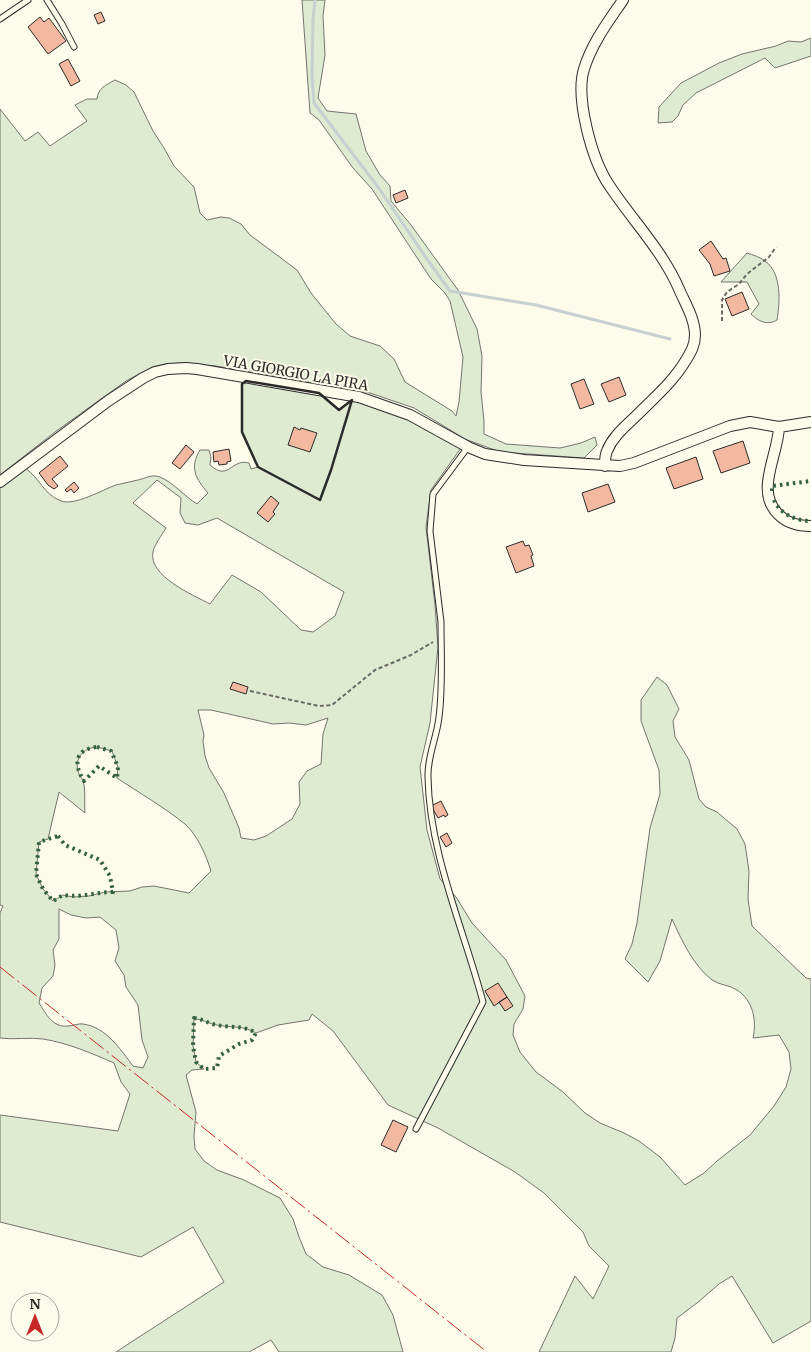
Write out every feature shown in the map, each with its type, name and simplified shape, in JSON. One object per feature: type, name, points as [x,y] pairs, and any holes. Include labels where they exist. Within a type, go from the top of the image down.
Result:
[{"type":"street","points":[[605,466],[606,452],[615,436],[680,370],[693,348],[695,334],[692,320],[676,282],[663,258],[608,184],[588,133],[582,98],[583,71],[591,49],[623,0]]},
{"type":"street","name":"VIA GIORGIO LA PIRA","points":[[0,482],[123,391],[155,372],[177,368],[197,369],[359,397],[410,415],[468,447],[485,454],[504,458],[620,466],[634,463],[719,430],[743,423],[758,423],[780,427],[811,422]]},
{"type":"street","points":[[780,427],[767,485],[767,497],[773,509],[783,519],[796,526],[811,526]]},
{"type":"lane","points":[[0,19],[28,0]]},
{"type":"lane","points":[[47,0],[74,47]]},
{"type":"lane","points":[[416,1129],[483,1002],[454,906],[431,819],[427,774],[439,717],[442,622],[430,531],[433,494],[468,447]]},
{"type":"path","points":[[722,321],[722,300],[727,292],[739,284],[747,274],[769,257],[776,246]]},
{"type":"path","points":[[250,691],[319,706],[332,705],[375,670],[410,655],[441,636]]},
{"type":"green space","points":[[302,0],[325,0],[323,16],[325,55],[318,98],[327,111],[356,114],[366,151],[380,175],[390,186],[391,201],[411,225],[458,290],[477,329],[482,356],[481,392],[484,434],[506,444],[560,448],[581,443],[595,437],[597,445],[584,458],[500,452],[465,439],[414,408],[370,393],[216,366],[182,363],[152,367],[126,381],[55,432],[0,475],[0,109],[25,141],[38,132],[50,146],[87,121],[75,105],[87,99],[97,99],[101,89],[115,80],[126,85],[134,92],[153,131],[174,166],[194,187],[200,213],[207,220],[221,217],[229,218],[241,224],[250,235],[297,270],[311,293],[336,324],[350,336],[380,346],[394,359],[405,382],[452,411],[456,416],[463,357],[450,301],[431,279],[372,189],[353,168],[319,120],[310,113]]},
{"type":"green space","points":[[811,38],[811,56],[775,68],[765,58],[696,93],[683,105],[678,116],[672,122],[658,123],[659,107],[681,83],[719,63],[742,54],[776,46],[788,41],[801,42]]},
{"type":"green space","points":[[747,253],[759,257],[771,266],[777,280],[779,305],[777,320],[773,322],[763,322],[751,314],[759,304],[747,282],[721,282]]},
{"type":"green space","points":[[246,381],[319,393],[339,409],[352,400],[413,420],[461,448],[431,490],[426,527],[438,647],[430,723],[420,767],[427,830],[440,879],[456,897],[472,923],[506,960],[525,996],[523,1009],[514,1024],[513,1035],[520,1052],[536,1072],[563,1092],[585,1113],[600,1123],[639,1141],[660,1157],[685,1185],[704,1173],[750,1135],[774,1106],[786,1087],[791,1069],[789,1052],[779,1035],[753,1038],[754,1018],[747,999],[737,990],[715,982],[705,974],[689,952],[672,919],[660,961],[648,982],[625,959],[632,944],[637,923],[650,828],[660,794],[659,770],[641,721],[641,700],[657,677],[667,685],[679,709],[673,721],[675,737],[689,760],[699,799],[706,807],[717,812],[737,829],[745,844],[749,871],[748,899],[752,926],[806,978],[811,979],[811,1321],[773,1343],[732,1276],[719,1284],[677,1318],[675,1338],[671,1352],[539,1352],[575,1276],[593,1299],[609,1266],[589,1246],[583,1232],[544,1193],[515,1172],[438,1128],[388,1105],[333,1031],[312,1014],[309,1020],[278,1025],[256,1033],[242,1028],[222,1026],[194,1019],[193,1046],[196,1062],[204,1069],[192,1070],[186,1075],[196,1112],[195,1149],[204,1161],[217,1170],[244,1180],[280,1198],[293,1219],[306,1254],[323,1267],[349,1275],[382,1295],[393,1315],[403,1352],[279,1352],[271,1340],[249,1352],[116,1352],[224,1282],[193,1227],[141,1257],[0,1222],[0,1115],[118,1131],[130,1094],[121,1082],[114,1063],[105,1059],[61,1043],[38,1038],[0,1038],[0,913],[3,906],[0,905],[0,487],[25,468],[50,494],[61,501],[67,502],[88,497],[116,485],[154,476],[170,483],[197,504],[208,493],[195,473],[195,462],[200,450],[209,450],[211,457],[210,465],[216,470],[226,471],[243,462],[249,463],[251,469],[258,467],[242,432],[242,384]],"holes":[[[157,480],[181,498],[180,513],[185,523],[198,525],[217,518],[344,592],[335,616],[313,632],[301,630],[261,592],[232,575],[210,604],[183,590],[164,577],[153,561],[156,543],[166,528],[133,503]],[[198,710],[211,710],[273,724],[306,725],[328,718],[323,734],[321,764],[307,771],[299,782],[300,804],[292,819],[266,836],[254,840],[241,838],[239,828],[224,793],[209,768],[205,756],[204,735]],[[97,747],[112,751],[118,767],[117,778],[177,818],[194,834],[204,852],[211,871],[189,893],[154,886],[130,891],[105,892],[89,896],[73,897],[63,895],[53,901],[43,889],[36,874],[39,842],[48,839],[59,792],[85,813],[84,784],[77,769],[77,764],[80,755]],[[59,909],[71,915],[86,918],[100,917],[116,930],[119,948],[115,961],[124,975],[126,987],[138,1005],[142,1040],[148,1057],[143,1068],[133,1066],[112,1040],[99,1030],[81,1024],[58,1025],[44,1012],[39,1003],[42,988],[53,976],[55,965],[53,950],[59,939]]]},
{"type":"building","points":[[101,12],[105,21],[98,24],[94,15]]},
{"type":"building","points":[[40,17],[44,22],[49,18],[66,41],[48,54],[28,27]]},
{"type":"building","points":[[68,59],[80,81],[71,86],[59,64]]},
{"type":"building","points":[[405,190],[408,198],[396,203],[393,195]]},
{"type":"building","points":[[711,241],[723,259],[726,258],[730,271],[714,276],[710,264],[699,250]]},
{"type":"building","points":[[742,292],[749,309],[732,316],[725,299]]},
{"type":"building","points":[[619,377],[626,395],[609,402],[601,384]]},
{"type":"building","points":[[584,379],[594,404],[580,409],[571,384]]},
{"type":"building","points":[[294,427],[317,433],[310,452],[288,445]]},
{"type":"building","points":[[743,441],[750,463],[721,473],[713,451]]},
{"type":"building","points":[[186,445],[194,452],[180,469],[172,463]]},
{"type":"building","points":[[229,449],[231,461],[227,462],[227,464],[219,465],[218,461],[214,462],[213,452]]},
{"type":"building","points":[[60,456],[68,466],[52,479],[58,486],[54,489],[48,485],[39,473]]},
{"type":"building","points":[[696,457],[703,479],[674,489],[666,468]]},
{"type":"building","points":[[74,482],[79,488],[74,493],[71,489],[67,492],[65,490]]},
{"type":"building","points":[[608,484],[615,502],[588,512],[582,493]]},
{"type":"building","points":[[271,496],[279,503],[273,512],[275,514],[268,522],[257,513]]},
{"type":"building","points":[[523,541],[525,546],[529,545],[533,555],[531,556],[534,566],[516,573],[506,547]]},
{"type":"building","points":[[233,682],[248,687],[246,694],[230,689]]},
{"type":"building","points":[[441,801],[448,815],[438,818],[431,806]]},
{"type":"building","points":[[447,833],[452,843],[446,847],[440,837]]},
{"type":"building","points":[[498,983],[507,997],[494,1006],[485,991]]},
{"type":"building","points":[[507,997],[513,1006],[505,1011],[499,1002]]},
{"type":"building","points":[[393,1120],[408,1127],[396,1152],[381,1145]]},
{"type":"waterway","points":[[315,0],[312,77],[314,103],[378,187],[450,291],[536,305],[670,339]]},
{"type":"hedge","points":[[772,491],[772,486],[811,481]]},
{"type":"hedge","points":[[774,500],[784,513],[809,521]]},
{"type":"hedge","points":[[97,747],[111,751],[118,767],[117,778],[99,766],[84,781],[80,775],[77,763],[80,754],[90,748],[97,747]]},
{"type":"hedge","points":[[58,836],[65,845],[100,860],[110,876],[113,892],[76,896],[63,895],[53,901],[43,889],[36,874],[39,842],[58,836]]},
{"type":"hedge","points":[[194,1018],[222,1026],[242,1028],[256,1033],[252,1040],[239,1044],[219,1056],[217,1068],[204,1069],[196,1062],[193,1046],[194,1018]]},
{"type":"wall","points":[[246,381],[319,393],[339,410],[352,400],[320,500],[258,467],[242,432],[242,384],[246,381]]},
{"type":"power","points":[[0,967],[487,1352]]}]
